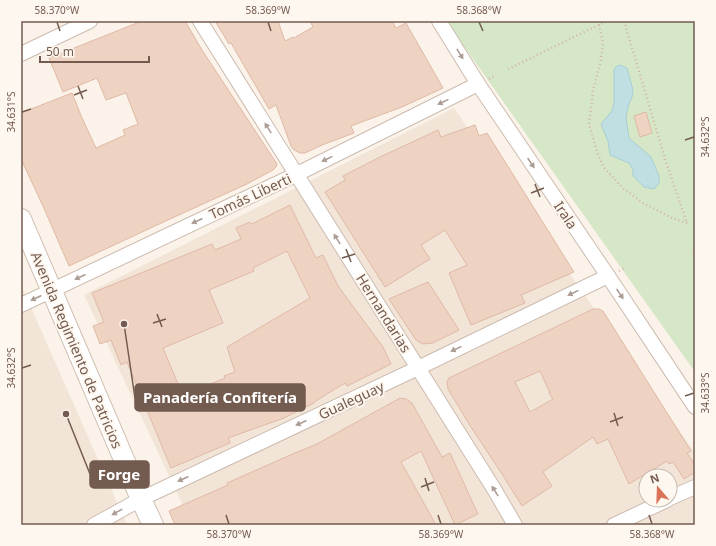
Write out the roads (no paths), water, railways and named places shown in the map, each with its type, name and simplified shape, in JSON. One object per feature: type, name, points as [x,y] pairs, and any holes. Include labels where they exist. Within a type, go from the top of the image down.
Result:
[{"type":"main road","name":"Avenida Regimiento de Patricios","points":[[21,219],[153,525]]},
{"type":"street","points":[[21,54],[90,21]]},
{"type":"street","name":"Hernandarias","points":[[200,21],[494,489],[515,525]]},
{"type":"street","name":"Irala","points":[[439,21],[478,84],[695,407]]},
{"type":"street","name":"Tomás Liberti","points":[[21,305],[297,174],[478,84]]},
{"type":"street","name":"Gualeguay","points":[[94,525],[141,500],[608,276]]},
{"type":"street","points":[[678,494],[695,486]]},
{"type":"street","points":[[614,525],[650,508]]},
{"type":"water","points":[[619,65],[627,68],[633,90],[626,118],[629,138],[651,157],[659,176],[659,183],[654,189],[644,187],[633,176],[633,170],[629,163],[610,155],[608,141],[601,124],[612,111],[614,103],[614,69]]},
{"type":"place","name":"Panadería Confitería","points":[[124,324]]},
{"type":"place","name":"Forge","points":[[66,414]]}]
